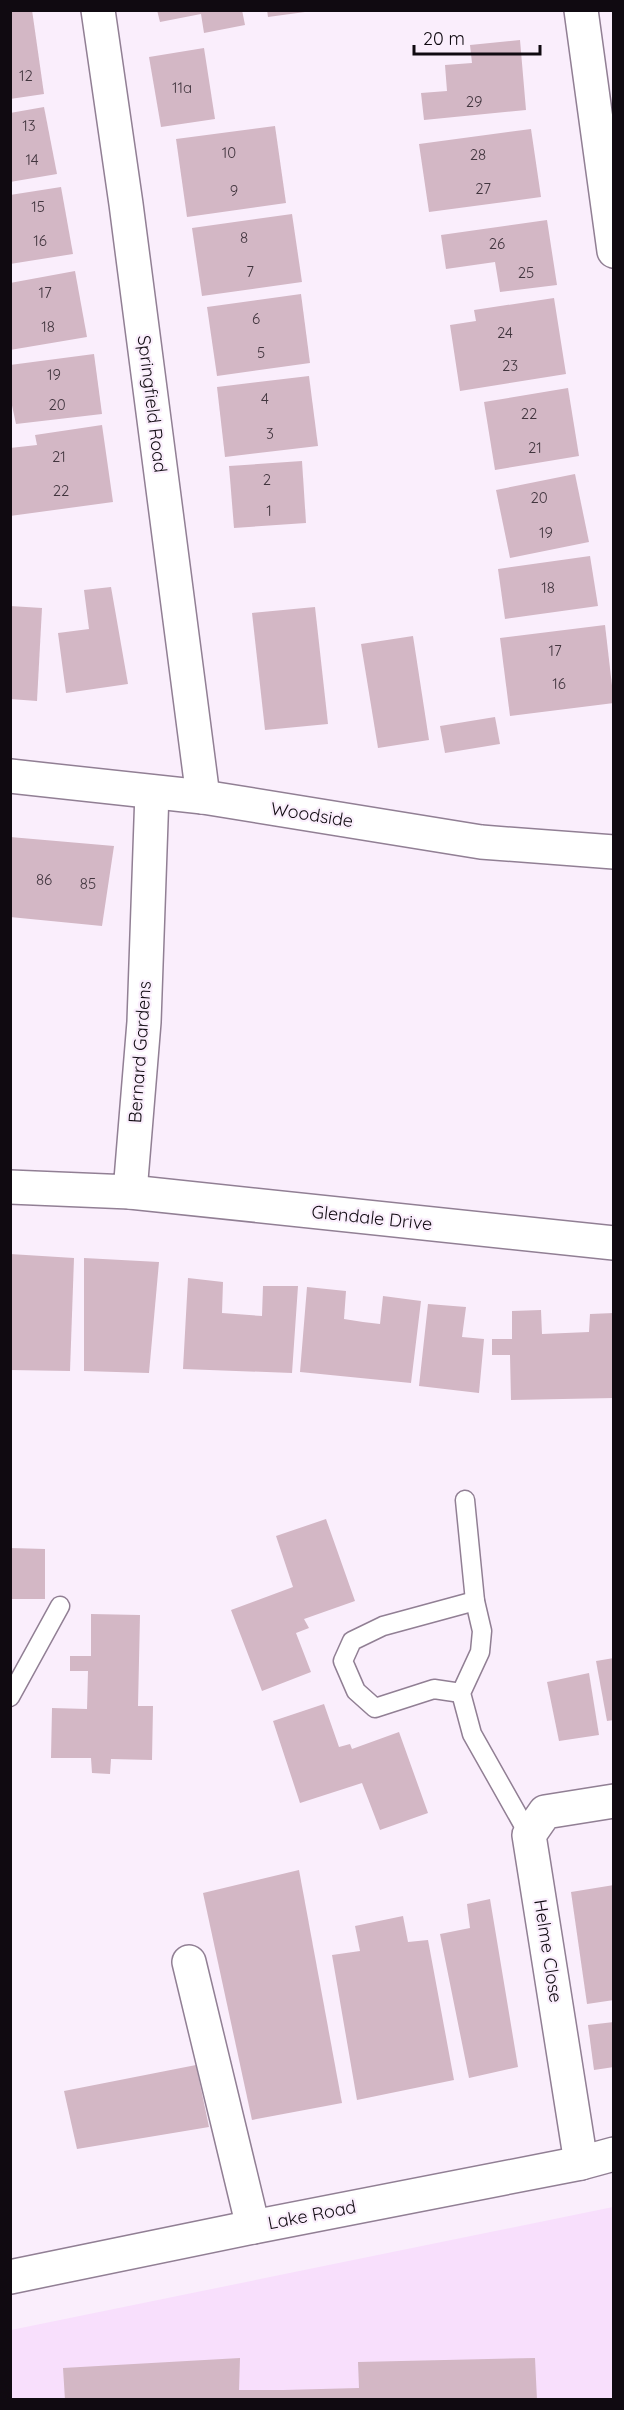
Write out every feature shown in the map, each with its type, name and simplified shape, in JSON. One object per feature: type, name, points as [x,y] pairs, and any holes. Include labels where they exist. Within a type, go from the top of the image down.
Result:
[{"type":"street","name":"Springfield Road","points":[[98,10],[126,204],[203,797]]},
{"type":"street","points":[[581,10],[614,251]]},
{"type":"street","name":"Woodside","points":[[10,776],[203,797],[481,842],[614,852]]},
{"type":"street","name":"Bernard Gardens","points":[[130,1192],[144,1022],[152,792]]},
{"type":"street","points":[[10,1187],[130,1192]]},
{"type":"street","name":"Glendale Drive","points":[[130,1192],[614,1244]]},
{"type":"street","points":[[529,1835],[545,1812],[614,1801]]},
{"type":"street","name":"Helme Close","points":[[529,1835],[581,2163]]},
{"type":"street","points":[[189,1962],[253,2226]]},
{"type":"street","name":"Lake Road","points":[[10,2277],[253,2226],[581,2163],[614,2154]]},
{"type":"lane","points":[[465,1500],[475,1601],[482,1631],[480,1652],[461,1693],[472,1734],[529,1835]]},
{"type":"lane","points":[[461,1693],[434,1689],[375,1708],[356,1691],[344,1661],[352,1641],[383,1626],[475,1601]]},
{"type":"lane","points":[[10,1697],[60,1606]]},
{"type":"shaded area","points":[[613,2207],[613,2399],[11,2400],[11,2330]]},
{"type":"building","points":[[10,10],[32,10],[44,94],[10,99]]},
{"type":"building","points":[[157,10],[242,10],[245,25],[204,33],[201,14],[160,22]]},
{"type":"building","points":[[267,10],[305,10],[305,12],[268,17]]},
{"type":"building","points":[[520,40],[526,110],[424,120],[421,93],[447,91],[445,65],[472,63],[470,45]]},
{"type":"building","points":[[204,48],[215,119],[161,127],[149,57]]},
{"type":"building","points":[[44,107],[57,174],[10,182],[10,113]]},
{"type":"building","points":[[275,126],[286,203],[187,217],[176,139]]},
{"type":"building","points":[[531,129],[541,197],[429,212],[419,144]]},
{"type":"building","points":[[61,187],[73,254],[10,264],[10,195]]},
{"type":"building","points":[[292,214],[302,282],[202,296],[192,228]]},
{"type":"building","points":[[547,220],[557,285],[500,292],[495,262],[446,269],[441,235]]},
{"type":"building","points":[[75,271],[87,337],[10,350],[10,283]]},
{"type":"building","points":[[301,294],[310,363],[217,376],[207,307]]},
{"type":"building","points":[[554,298],[566,374],[460,391],[450,325],[476,321],[474,310]]},
{"type":"building","points":[[94,354],[102,414],[16,424],[10,396],[10,365]]},
{"type":"building","points":[[309,376],[318,446],[225,457],[217,387]]},
{"type":"building","points":[[568,388],[579,456],[495,470],[484,402]]},
{"type":"building","points":[[102,425],[113,502],[10,516],[10,448],[37,445],[35,435]]},
{"type":"building","points":[[302,461],[306,523],[234,528],[229,466]]},
{"type":"building","points":[[575,474],[589,542],[510,558],[496,490]]},
{"type":"building","points":[[590,556],[598,606],[505,619],[498,569]]},
{"type":"building","points":[[111,587],[128,684],[66,693],[58,633],[89,629],[84,590]]},
{"type":"building","points":[[10,606],[42,608],[37,701],[10,699]]},
{"type":"building","points":[[315,607],[328,724],[265,730],[252,613]]},
{"type":"building","points":[[605,625],[614,703],[510,716],[500,638]]},
{"type":"building","points":[[413,636],[429,740],[378,748],[361,644]]},
{"type":"building","points":[[495,717],[500,744],[445,753],[440,726]]},
{"type":"building","points":[[10,837],[114,846],[102,926],[10,917]]},
{"type":"building","points":[[10,1254],[74,1258],[70,1371],[10,1370]]},
{"type":"building","points":[[84,1258],[159,1262],[149,1373],[84,1371]]},
{"type":"building","points":[[188,1278],[223,1282],[222,1313],[262,1316],[263,1286],[298,1286],[292,1373],[183,1369]]},
{"type":"building","points":[[307,1287],[346,1291],[344,1319],[363,1322],[380,1324],[383,1296],[421,1301],[411,1383],[300,1372]]},
{"type":"building","points":[[428,1304],[466,1307],[462,1337],[484,1339],[479,1393],[419,1386]]},
{"type":"building","points":[[541,1310],[542,1334],[589,1332],[590,1314],[614,1313],[614,1398],[511,1400],[510,1355],[492,1355],[492,1339],[512,1339],[512,1311]]},
{"type":"building","points":[[326,1519],[355,1601],[304,1619],[309,1628],[296,1633],[311,1672],[262,1691],[231,1610],[293,1587],[276,1536]]},
{"type":"building","points":[[10,1548],[45,1549],[45,1599],[10,1599]]},
{"type":"building","points":[[91,1614],[140,1615],[138,1706],[153,1706],[152,1760],[111,1759],[110,1774],[92,1773],[91,1758],[51,1758],[52,1708],[87,1709],[88,1671],[70,1671],[70,1656],[91,1656]]},
{"type":"building","points":[[614,1658],[614,1720],[607,1721],[596,1661]]},
{"type":"building","points":[[589,1673],[599,1735],[559,1741],[547,1682]]},
{"type":"building","points":[[324,1704],[339,1747],[350,1744],[352,1749],[399,1732],[428,1813],[380,1830],[362,1783],[300,1803],[273,1721]]},
{"type":"building","points":[[299,1870],[342,2103],[252,2120],[203,1893]]},
{"type":"building","points":[[614,1885],[614,2000],[587,2004],[571,1892]]},
{"type":"building","points":[[490,1899],[518,2067],[469,2078],[440,1934],[470,1928],[467,1904]]},
{"type":"building","points":[[403,1916],[408,1942],[428,1940],[454,2080],[357,2100],[332,1955],[360,1951],[355,1926]]},
{"type":"building","points":[[614,2022],[614,2067],[594,2070],[588,2025]]},
{"type":"building","points":[[196,2065],[209,2127],[77,2149],[64,2091]]},
{"type":"building","points":[[240,2358],[239,2390],[359,2388],[358,2362],[535,2358],[537,2400],[65,2400],[63,2368]]}]
